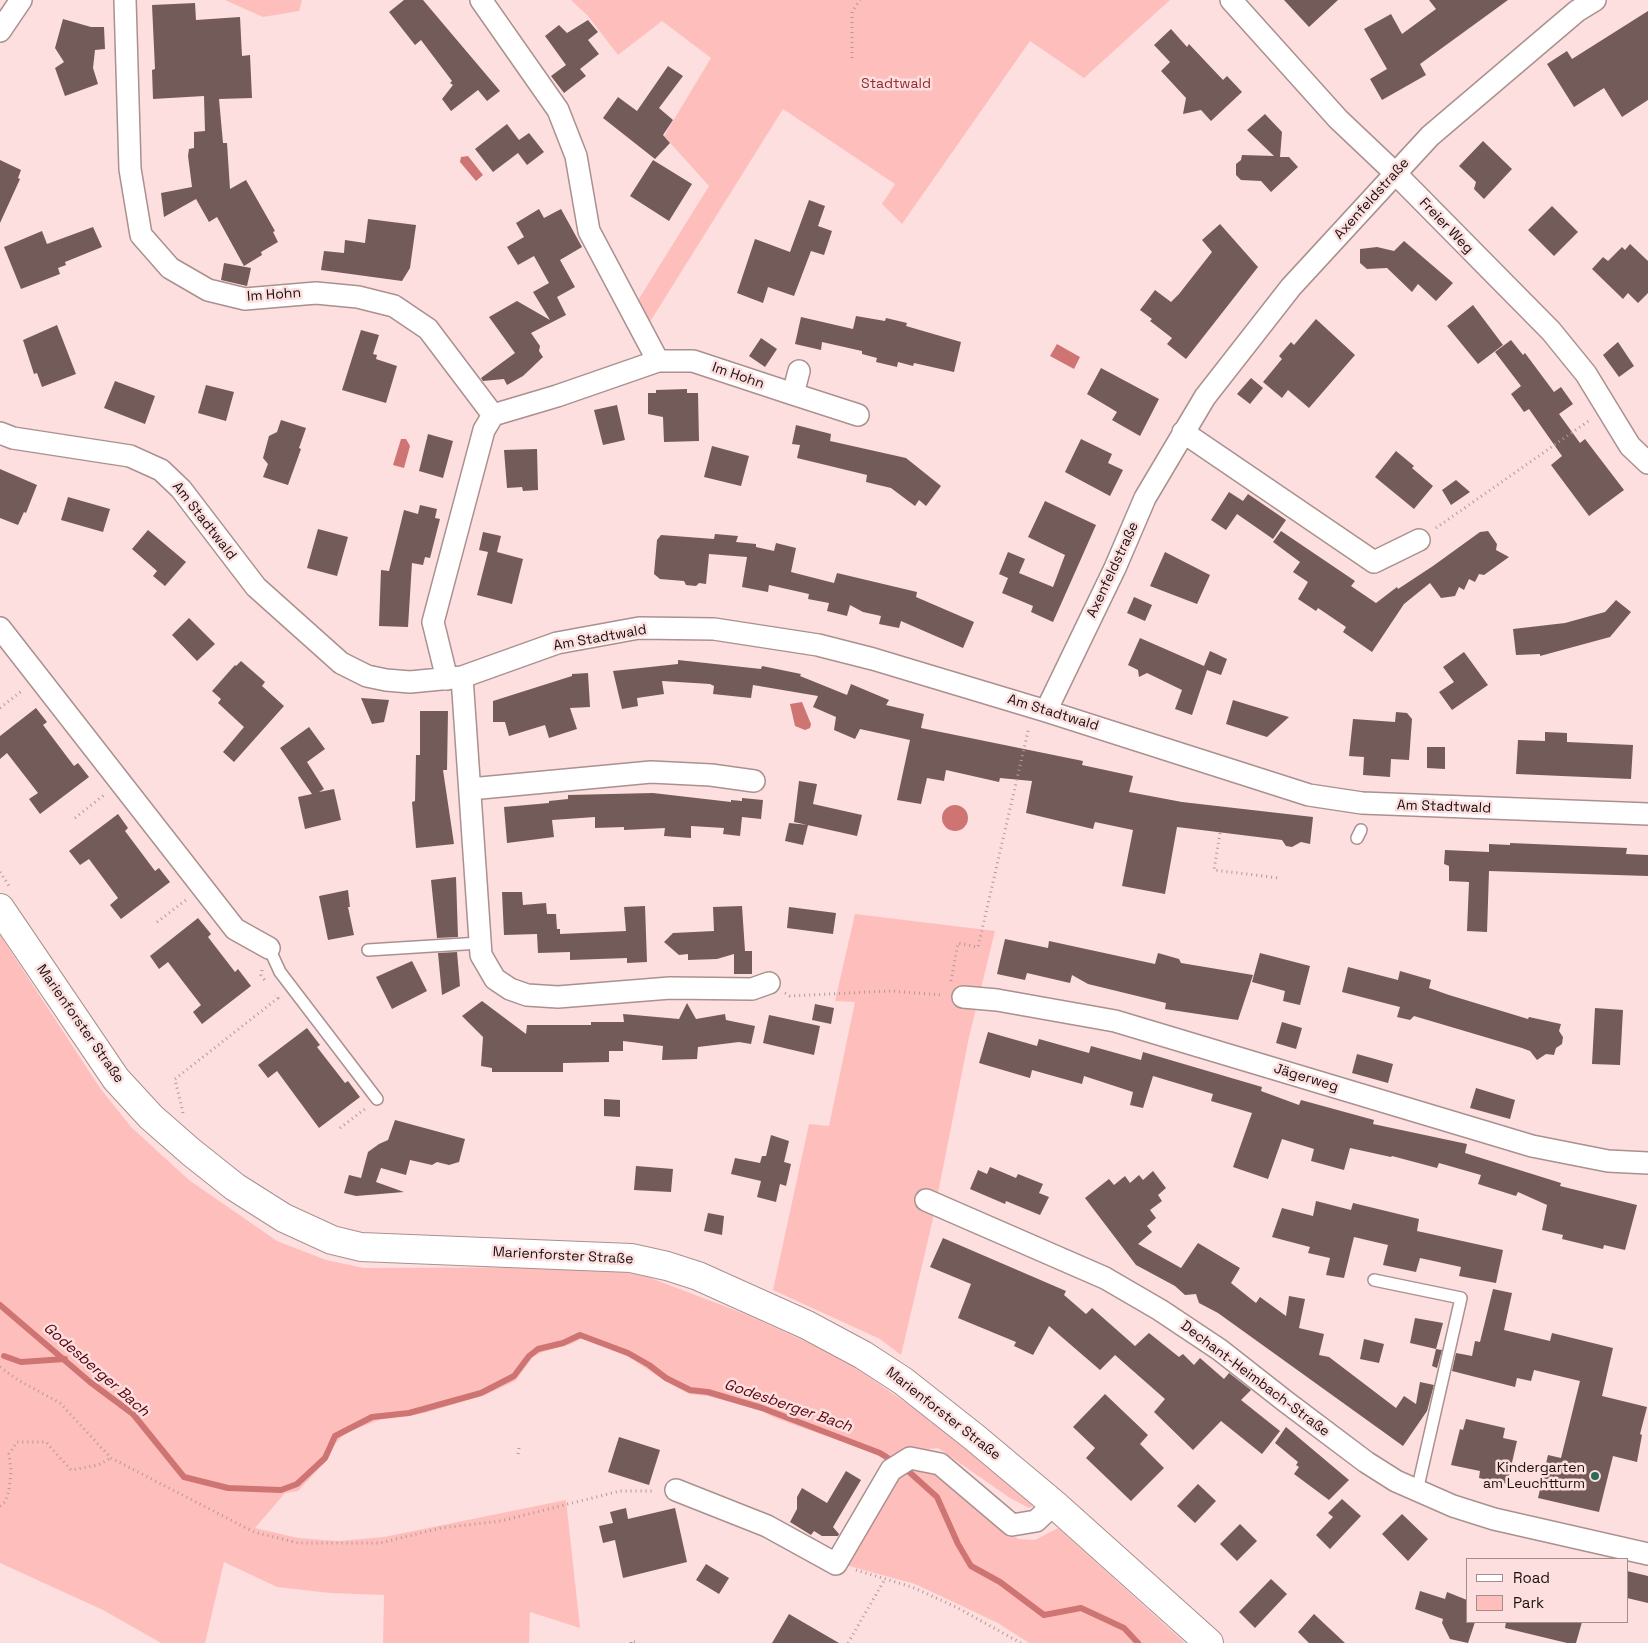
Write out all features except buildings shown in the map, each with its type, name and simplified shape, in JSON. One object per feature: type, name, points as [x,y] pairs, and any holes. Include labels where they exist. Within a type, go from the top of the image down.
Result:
[{"type":"main road","name":"Marienforster Straße","points":[[0,908],[116,1079],[151,1117],[191,1152],[235,1187],[284,1218],[332,1240],[360,1247],[631,1258],[698,1276],[807,1325],[863,1355],[895,1375],[974,1437],[1054,1504],[1210,1643]]},
{"type":"street","points":[[0,32],[20,0]]},
{"type":"street","name":"Im Hohn","points":[[125,0],[130,169],[141,235],[170,268],[208,290],[246,299],[316,293],[358,297],[394,306],[428,329],[493,415],[557,396],[658,361],[693,361],[858,415]]},
{"type":"street","points":[[481,0],[558,110],[576,156],[589,231],[658,361]]},
{"type":"street","name":"Freier Weg","points":[[1231,0],[1338,119],[1395,173],[1550,331],[1586,374],[1630,446],[1648,463]]},
{"type":"street","name":"Axenfeldstraße","points":[[1040,709],[1115,568],[1145,498],[1183,432],[1205,397],[1291,287],[1430,136],[1577,11],[1595,0]]},
{"type":"street","points":[[793,394],[799,370]]},
{"type":"street","points":[[493,415],[484,430],[434,622],[454,678],[470,789],[481,956],[495,979],[510,989],[527,995],[558,997],[670,988],[752,988],[769,984]]},
{"type":"street","points":[[1183,432],[1374,562],[1419,540]]},
{"type":"street","name":"Am Stadtwald","points":[[0,433],[13,438],[130,456],[162,470],[181,489],[256,587],[341,663],[368,676],[410,682],[454,678],[566,641],[639,628],[714,629],[818,645],[1040,709],[1309,795],[1362,803],[1648,814]]},
{"type":"street","points":[[0,628],[235,929],[270,948]]},
{"type":"street","points":[[470,789],[651,772],[711,774],[754,781]]},
{"type":"street","name":"Jägerweg","points":[[956,996],[997,1000],[1115,1021],[1532,1146],[1608,1161],[1648,1163]]},
{"type":"street","name":"Dechant-Heimbach-Straße","points":[[926,1200],[1105,1278],[1160,1310],[1220,1350],[1366,1462],[1417,1491],[1453,1506],[1494,1519],[1648,1554]]},
{"type":"street","points":[[676,1490],[767,1526],[836,1564],[891,1470],[910,1458],[940,1464],[1012,1525],[1036,1521],[1054,1504]]},
{"type":"lane","points":[[368,950],[480,943]]},
{"type":"lane","points":[[270,948],[280,972],[377,1099]]},
{"type":"lane","points":[[1374,1280],[1461,1298],[1417,1491]]},
{"type":"path","points":[[852,58],[852,12],[860,0]]},
{"type":"path","points":[[1419,540],[1606,409]]},
{"type":"path","points":[[0,708],[39,678]]},
{"type":"path","points":[[769,984],[790,996],[891,991],[956,996],[958,943],[978,946],[1040,709]]},
{"type":"path","points":[[75,818],[121,783]]},
{"type":"path","points":[[1220,833],[1214,870],[1279,878]]},
{"type":"path","points":[[157,922],[202,887]]},
{"type":"path","points":[[184,1118],[176,1079],[278,998]]},
{"type":"path","points":[[340,1128],[377,1099]]},
{"type":"path","points":[[0,1367],[18,1380],[60,1403],[111,1458],[254,1532],[298,1543],[380,1543],[441,1528],[501,1521],[620,1491],[676,1490]]},
{"type":"path","points":[[0,1506],[4,1502],[9,1490],[11,1471],[8,1454],[17,1442],[46,1442],[71,1470],[98,1465],[111,1458]]},
{"type":"path","points":[[518,1454],[520,1448]]},
{"type":"path","points":[[836,1564],[912,1587],[956,1607],[1021,1643]]},
{"type":"path","points":[[848,1643],[885,1579]]},
{"type":"path","points":[[631,1643],[631,1641],[639,1643]]},
{"type":"green space","points":[[225,0],[302,0],[299,11],[263,17]]},
{"type":"green space","name":"Stadtwald","points":[[571,0],[1170,0],[1084,78],[1030,41],[902,224],[882,204],[895,184],[783,109],[648,325],[637,302],[709,186],[664,136],[711,58],[662,21],[618,55],[588,16]]},
{"type":"green space","points":[[855,914],[995,931],[969,1037],[932,1223],[901,1355],[880,1339],[773,1290],[809,1124],[829,1126],[855,1002],[835,1001]]},
{"type":"green space","points":[[0,935],[100,1088],[131,1127],[189,1180],[277,1241],[326,1260],[364,1268],[598,1267],[648,1277],[745,1314],[840,1357],[947,1431],[1034,1501],[1033,1506],[1029,1508],[1010,1498],[938,1448],[905,1452],[891,1464],[874,1453],[775,1418],[760,1410],[708,1396],[689,1394],[665,1381],[629,1357],[583,1338],[533,1357],[515,1381],[487,1394],[425,1413],[379,1420],[345,1433],[336,1443],[327,1460],[298,1491],[285,1493],[255,1528],[298,1538],[338,1541],[384,1537],[566,1500],[580,1628],[530,1612],[529,1643],[383,1643],[384,1595],[330,1593],[277,1587],[224,1562],[205,1643],[161,1643],[103,1610],[0,1563]]},
{"type":"green space","points":[[910,1464],[935,1469],[1003,1532],[1019,1539],[1035,1540],[1058,1528],[1185,1643],[1029,1643],[998,1623],[915,1584],[849,1566],[847,1564],[897,1476]]},
{"type":"shaded area","points":[[468,156],[483,175],[476,181],[460,162],[461,157]]},
{"type":"shaded area","points":[[1057,344],[1080,357],[1074,369],[1050,356]]},
{"type":"shaded area","points":[[401,439],[406,439],[410,446],[404,468],[393,465]]},
{"type":"shaded area","points":[[802,702],[811,724],[810,728],[805,730],[795,726],[790,704]]},
{"type":"shaded area","points":[[955,805],[964,809],[968,818],[964,827],[955,831],[946,827],[942,818],[946,809]]},
{"type":"waterway","name":"Godesberger Bach","points":[[0,1305],[90,1382],[133,1414],[184,1477],[228,1488],[281,1490],[297,1484],[325,1458],[335,1436],[372,1417],[409,1413],[481,1393],[514,1376],[529,1356],[538,1349],[563,1343],[580,1335],[628,1353],[649,1365],[666,1378],[690,1390],[708,1392],[762,1408],[880,1453],[907,1470],[937,1497],[958,1544],[971,1566],[1000,1582],[1044,1615],[1081,1608],[1124,1628],[1138,1643]]},
{"type":"waterway","points":[[4,1356],[21,1362],[65,1359]]},
{"type":"place","name":"Kindergarten am Leuchtturm","points":[[1595,1476]]}]
